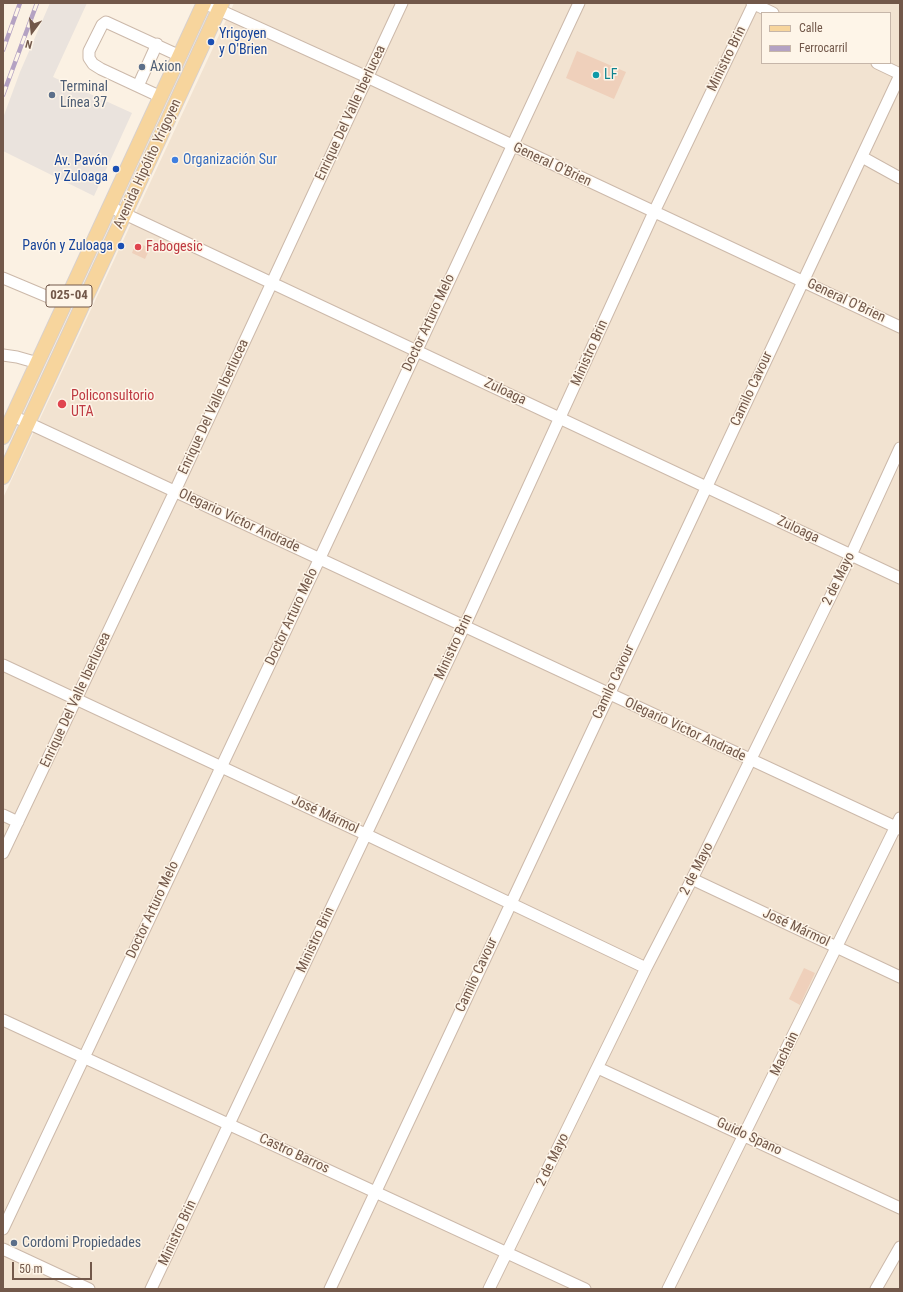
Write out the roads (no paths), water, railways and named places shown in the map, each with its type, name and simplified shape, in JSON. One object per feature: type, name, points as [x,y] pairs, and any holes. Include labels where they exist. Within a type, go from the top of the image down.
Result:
[{"type":"main road","name":"Avenida Hipólito Yrigoyen","points":[[3,437],[204,3]]},
{"type":"main road","name":"Avenida Hipólito Yrigoyen","points":[[3,478],[126,214],[220,6]]},
{"type":"street","name":"General O'Brien","points":[[204,3],[220,6],[513,146],[900,327]]},
{"type":"street","name":"Enrique Del Valle Iberlucea","points":[[3,853],[77,700],[402,3]]},
{"type":"street","name":"Doctor Arturo Melo","points":[[3,1229],[319,560],[579,3]]},
{"type":"street","points":[[753,3],[771,12]]},
{"type":"street","name":"Ministro Brin","points":[[151,1289],[464,626],[561,418],[654,212],[753,3]]},
{"type":"street","points":[[161,97],[93,64],[89,58],[89,50],[102,25],[106,22],[157,44],[180,56]]},
{"type":"street","points":[[138,86],[157,44]]},
{"type":"street","points":[[880,64],[900,74]]},
{"type":"street","name":"Camilo Cavour","points":[[330,1289],[900,74]]},
{"type":"street","points":[[862,157],[900,178]]},
{"type":"street","name":"Zuloaga","points":[[110,207],[900,578]]},
{"type":"street","points":[[3,278],[65,304]]},
{"type":"street","points":[[3,355],[38,362]]},
{"type":"street","name":"Olegario Víctor Andrade","points":[[13,416],[750,760],[899,825]]},
{"type":"street","name":"2 de Mayo","points":[[489,1289],[851,555],[900,448]]},
{"type":"street","name":"José Mármol","points":[[3,665],[365,834],[646,968]]},
{"type":"street","points":[[3,815],[18,822]]},
{"type":"street","name":"Machain","points":[[668,1289],[899,825]]},
{"type":"street","name":"José Mármol","points":[[692,879],[900,976]]},
{"type":"street","name":"Castro Barros","points":[[3,1020],[508,1252],[585,1289]]},
{"type":"street","name":"Guido Spano","points":[[598,1068],[900,1208]]},
{"type":"street","points":[[876,1289],[900,1247]]},
{"type":"street","points":[[3,1249],[89,1289]]},
{"type":"railway","points":[[3,50],[20,3]]},
{"type":"railway","points":[[3,95],[37,3]]},
{"type":"place","name":"Yrigoyen y O'Brien","points":[[211,42]]},
{"type":"place","name":"Axion","points":[[142,67]]},
{"type":"place","name":"LF","points":[[596,75]]},
{"type":"place","name":"Terminal Línea 37","points":[[52,95]]},
{"type":"place","name":"Organización Sur","points":[[175,160]]},
{"type":"place","name":"Av. Pavón y Zuloaga","points":[[116,169]]},
{"type":"place","name":"Pavón y Zuloaga","points":[[121,246]]},
{"type":"place","name":"Fabogesic","points":[[138,247]]},
{"type":"place","name":"Policonsultorio UTA","points":[[62,404]]},
{"type":"place","name":"Cordomi Propiedades","points":[[14,1243]]}]
